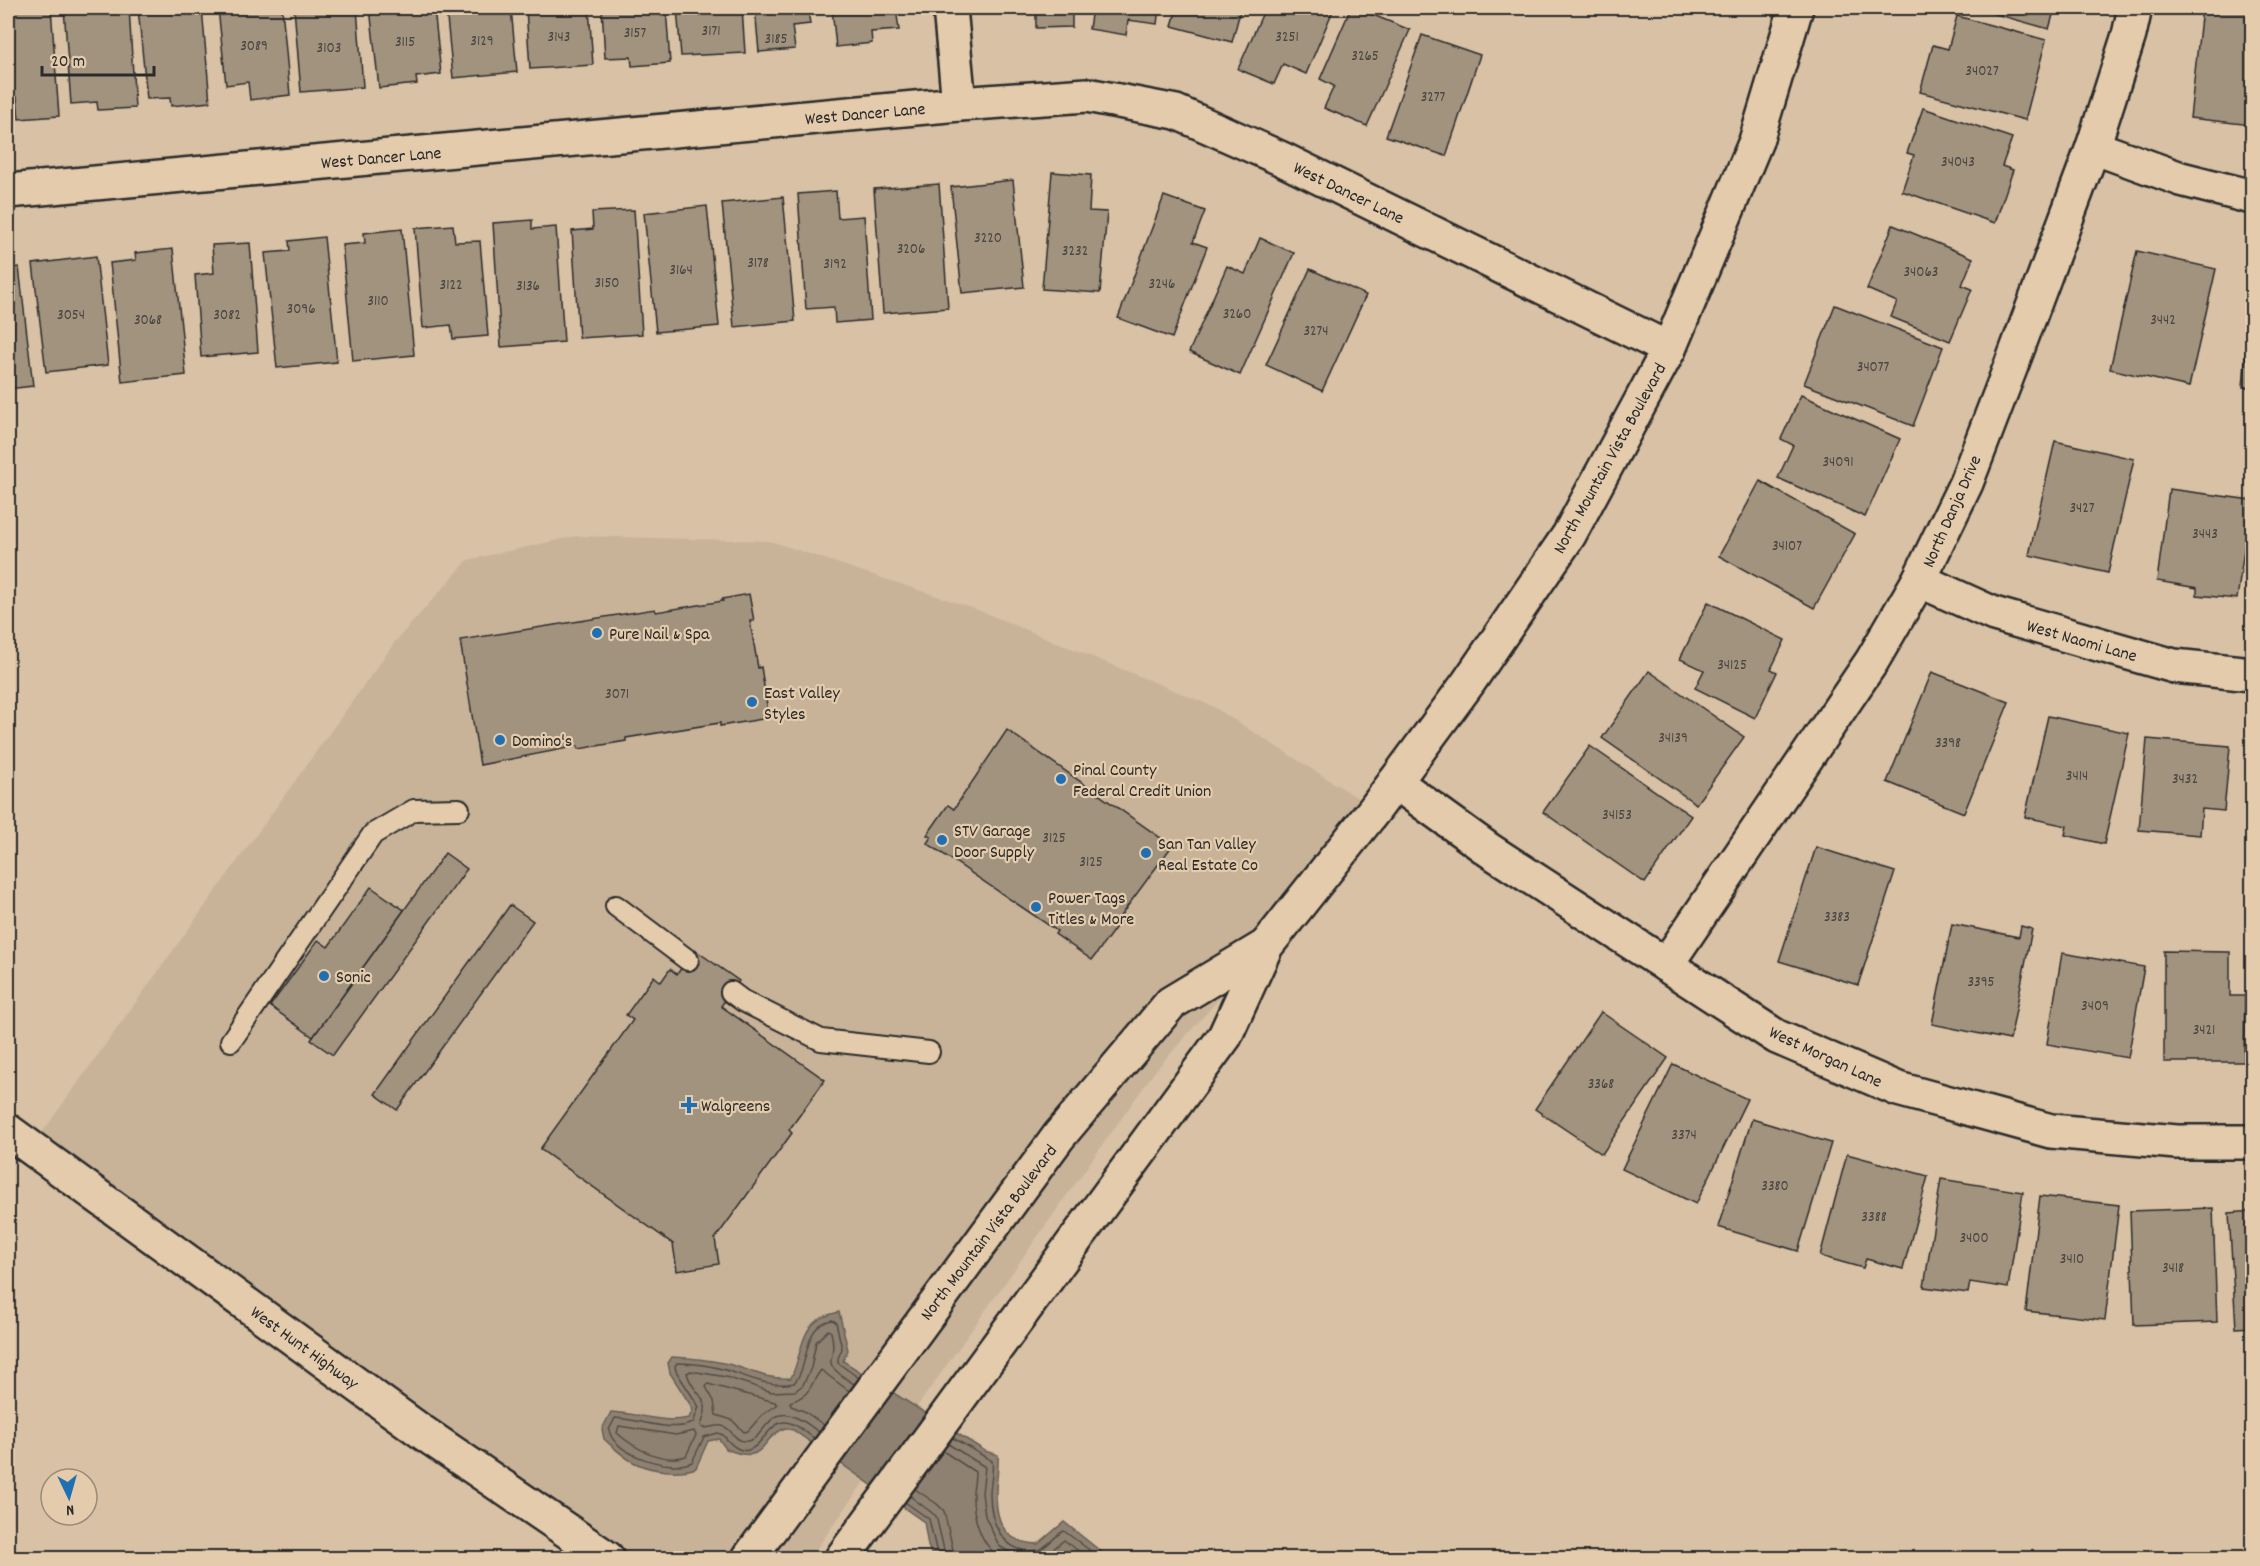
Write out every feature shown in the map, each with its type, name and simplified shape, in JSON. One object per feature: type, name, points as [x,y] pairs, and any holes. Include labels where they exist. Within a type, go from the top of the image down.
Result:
[{"type":"street","points":[[950,8],[959,104]]},
{"type":"street","name":"North Mountain Vista Boulevard","points":[[842,1558],[1225,1036],[1266,946],[1395,782],[1468,683],[1569,535],[1670,350],[1756,141],[1796,8]]},
{"type":"street","name":"North Danja Drive","points":[[1666,965],[1872,661],[1919,580],[1966,483],[2093,147],[2129,35],[2135,8]]},
{"type":"street","name":"West Dancer Lane","points":[[8,192],[959,104],[1087,95],[1176,112],[1282,159],[1670,350]]},
{"type":"street","points":[[2093,147],[2181,179],[2253,197]]},
{"type":"street","name":"West Naomi Lane","points":[[1919,580],[1994,614],[2174,666],[2253,674]]},
{"type":"street","name":"West Morgan Lane","points":[[1395,782],[1489,850],[1777,1037],[1898,1089],[2051,1131],[2177,1142],[2253,1142]]},
{"type":"street","name":"North Mountain Vista Boulevard","points":[[754,1552],[1059,1136],[1171,1003],[1266,946]]},
{"type":"street","name":"West Hunt Highway","points":[[8,1131],[422,1432],[607,1558]]},
{"type":"lane","points":[[231,1041],[373,834],[414,810],[459,809]]},
{"type":"lane","points":[[616,906],[688,960]]},
{"type":"lane","points":[[731,992],[743,1001],[821,1040],[929,1052]]},
{"type":"shaded area","points":[[576,536],[770,541],[973,608],[1212,706],[1375,809],[1266,946],[1155,1071],[810,1558],[607,1558],[31,1148],[395,642],[468,560]]},
{"type":"water","points":[[839,1312],[848,1350],[843,1361],[985,1451],[998,1455],[996,1504],[1001,1523],[1011,1536],[1027,1543],[1038,1544],[1064,1522],[1109,1558],[933,1558],[928,1546],[924,1522],[793,1430],[785,1428],[776,1433],[756,1453],[749,1455],[726,1449],[719,1439],[708,1441],[696,1468],[681,1471],[657,1470],[642,1466],[623,1455],[604,1439],[602,1429],[611,1412],[670,1420],[689,1418],[693,1409],[670,1373],[668,1363],[672,1357],[714,1361],[766,1376],[791,1378],[809,1328],[825,1316]]},
{"type":"building","points":[[8,8],[51,8],[59,116],[19,119],[17,97],[8,98]]},
{"type":"building","points":[[64,8],[129,8],[135,108],[98,110],[97,102],[71,104]]},
{"type":"building","points":[[138,8],[202,8],[210,102],[171,106],[170,98],[147,99]]},
{"type":"building","points":[[218,8],[282,8],[290,95],[250,100],[248,82],[226,85]]},
{"type":"building","points":[[294,8],[357,8],[363,87],[301,92]]},
{"type":"building","points":[[370,8],[434,8],[441,74],[416,77],[417,84],[379,88]]},
{"type":"building","points":[[446,8],[511,8],[517,72],[453,78]]},
{"type":"building","points":[[526,8],[589,8],[593,65],[530,69]]},
{"type":"building","points":[[602,8],[666,8],[670,63],[632,66],[631,57],[605,58]]},
{"type":"building","points":[[677,8],[742,8],[745,53],[681,56]]},
{"type":"building","points":[[755,8],[818,9],[808,10],[810,24],[792,26],[795,49],[759,52]]},
{"type":"building","points":[[832,8],[896,8],[899,30],[871,32],[872,43],[836,47]]},
{"type":"building","points":[[1020,8],[1072,8],[1072,27],[1036,28],[1036,12]]},
{"type":"building","points":[[1092,8],[1159,8],[1157,24],[1128,20],[1126,35],[1089,29]]},
{"type":"building","points":[[1177,8],[1241,8],[1232,42],[1172,26]]},
{"type":"building","points":[[1265,8],[1334,8],[1306,74],[1283,64],[1274,84],[1238,69]]},
{"type":"building","points":[[1351,8],[1410,30],[1367,126],[1324,108],[1334,86],[1320,79]]},
{"type":"building","points":[[1974,8],[2055,8],[2049,29]]},
{"type":"building","points":[[2202,8],[2252,8],[2252,125],[2190,118]]},
{"type":"building","points":[[1957,16],[2046,40],[2025,120],[1920,92],[1933,45],[1948,49]]},
{"type":"building","points":[[1422,35],[1480,55],[1446,156],[1386,136]]},
{"type":"building","points":[[1923,108],[2012,138],[2002,166],[2013,170],[1995,223],[1902,191],[1914,155],[1907,153]]},
{"type":"building","points":[[1052,172],[1091,175],[1089,211],[1107,212],[1100,293],[1042,289]]},
{"type":"building","points":[[1013,180],[1024,287],[962,293],[951,187]]},
{"type":"building","points":[[939,184],[948,308],[883,313],[874,189]]},
{"type":"building","points":[[836,191],[838,218],[864,216],[871,320],[835,323],[834,307],[806,309],[798,194]]},
{"type":"building","points":[[1164,196],[1205,211],[1193,242],[1207,247],[1172,338],[1118,318]]},
{"type":"building","points":[[783,197],[795,321],[734,327],[722,203]]},
{"type":"building","points":[[707,206],[719,326],[656,332],[644,213]]},
{"type":"building","points":[[634,210],[642,334],[579,338],[572,231],[593,229],[592,212]]},
{"type":"building","points":[[532,220],[532,229],[556,227],[564,342],[501,347],[493,223]]},
{"type":"building","points":[[453,225],[455,242],[480,241],[488,336],[453,339],[451,325],[423,328],[415,228]]},
{"type":"building","points":[[1893,225],[1973,258],[1962,285],[1972,289],[1950,341],[1891,317],[1897,302],[1867,289]]},
{"type":"building","points":[[402,229],[414,355],[353,361],[342,245],[365,243],[364,233]]},
{"type":"building","points":[[324,237],[337,362],[277,368],[265,253],[290,251],[289,241]]},
{"type":"building","points":[[1260,238],[1294,253],[1240,375],[1189,352],[1227,266],[1245,274]]},
{"type":"building","points":[[250,243],[258,352],[201,357],[195,275],[214,273],[212,245]]},
{"type":"building","points":[[173,249],[186,375],[122,382],[110,263],[136,260],[135,253]]},
{"type":"building","points":[[2137,251],[2216,269],[2189,387],[2110,369]]},
{"type":"building","points":[[96,256],[108,365],[46,372],[33,264]]},
{"type":"building","points":[[19,267],[33,386],[8,389],[8,269]]},
{"type":"building","points":[[1310,269],[1366,295],[1322,391],[1266,365]]},
{"type":"building","points":[[2252,279],[2252,388],[2243,387]]},
{"type":"building","points":[[1835,305],[1943,347],[1913,426],[1804,384]]},
{"type":"building","points":[[1801,395],[1900,439],[1865,517],[1778,478],[1793,445],[1781,439]]},
{"type":"building","points":[[2055,441],[2134,459],[2108,573],[2029,555]]},
{"type":"building","points":[[1760,481],[1855,534],[1814,608],[1719,556]]},
{"type":"building","points":[[2169,489],[2251,500],[2237,599],[2197,595],[2197,588],[2157,581]]},
{"type":"building","points":[[749,594],[754,621],[750,621],[758,668],[761,667],[769,718],[720,726],[720,723],[626,738],[626,741],[579,749],[578,746],[480,765],[460,640],[655,609],[656,612],[723,601],[722,599]]},
{"type":"building","points":[[1708,602],[1785,640],[1771,669],[1777,672],[1755,718],[1695,688],[1704,670],[1680,659]]},
{"type":"building","points":[[1649,671],[1744,737],[1696,804],[1602,738]]},
{"type":"building","points":[[1932,672],[2009,702],[1964,813],[1887,782]]},
{"type":"building","points":[[2048,716],[2129,733],[2104,844],[2065,835],[2067,826],[2025,817]]},
{"type":"building","points":[[1007,730],[1172,846],[1118,919],[1121,920],[1092,960],[1055,934],[1057,931],[927,843],[931,837],[927,835],[948,805],[954,809]]},
{"type":"building","points":[[2147,739],[2230,746],[2224,811],[2202,809],[2200,835],[2139,830]]},
{"type":"building","points":[[2250,743],[2252,743],[2252,870],[2249,870]]},
{"type":"building","points":[[1590,746],[1691,816],[1645,883],[1543,812]]},
{"type":"building","points":[[1816,847],[1895,872],[1858,985],[1779,961]]},
{"type":"building","points":[[445,853],[467,869],[333,1055],[311,1040]]},
{"type":"building","name":"Sonic","points":[[371,887],[404,910],[313,1037],[270,1006],[318,940],[328,947]]},
{"type":"building","points":[[510,905],[533,921],[397,1110],[375,1094]]},
{"type":"building","points":[[1952,924],[2019,937],[2021,926],[2032,929],[2010,1040],[1932,1024]]},
{"type":"building","name":"Walgreens","points":[[695,950],[739,981],[721,1006],[825,1080],[789,1130],[792,1133],[715,1239],[719,1264],[677,1271],[673,1244],[540,1149],[633,1020],[626,1015],[654,976],[661,982],[670,969],[677,974]]},
{"type":"building","points":[[2164,951],[2230,952],[2230,996],[2245,996],[2244,1062],[2164,1062]]},
{"type":"building","points":[[2062,953],[2144,967],[2128,1058],[2047,1044]]},
{"type":"building","points":[[1601,1012],[1668,1058],[1602,1154],[1535,1109]]},
{"type":"building","points":[[1673,1064],[1747,1099],[1696,1204],[1622,1169]]},
{"type":"building","points":[[1752,1119],[1831,1143],[1798,1251],[1718,1227]]},
{"type":"building","points":[[1847,1154],[1928,1176],[1903,1269],[1866,1259],[1863,1268],[1820,1256]]},
{"type":"building","points":[[1941,1179],[2023,1192],[2008,1288],[1970,1282],[1968,1293],[1924,1287]]},
{"type":"building","points":[[2040,1196],[2119,1205],[2105,1320],[2026,1311]]},
{"type":"building","points":[[2213,1208],[2217,1322],[2134,1325],[2130,1211]]},
{"type":"building","points":[[2252,1211],[2252,1327],[2236,1328],[2229,1213]]},
{"type":"place","name":"Pure Nail & Spa","points":[[597,633]]},
{"type":"place","name":"East Valley Styles","points":[[752,702]]},
{"type":"place","name":"Domino's","points":[[500,740]]},
{"type":"place","name":"Pinal County Federal Credit Union","points":[[1061,779]]},
{"type":"place","name":"STV Garage Door Supply","points":[[942,840]]},
{"type":"place","name":"San Tan Valley Real Estate Co","points":[[1146,853]]},
{"type":"place","name":"Power Tags Titles & More","points":[[1036,907]]},
{"type":"place","name":"Sonic","points":[[324,976]]},
{"type":"place","name":"Walgreens","points":[[689,1105]]}]
